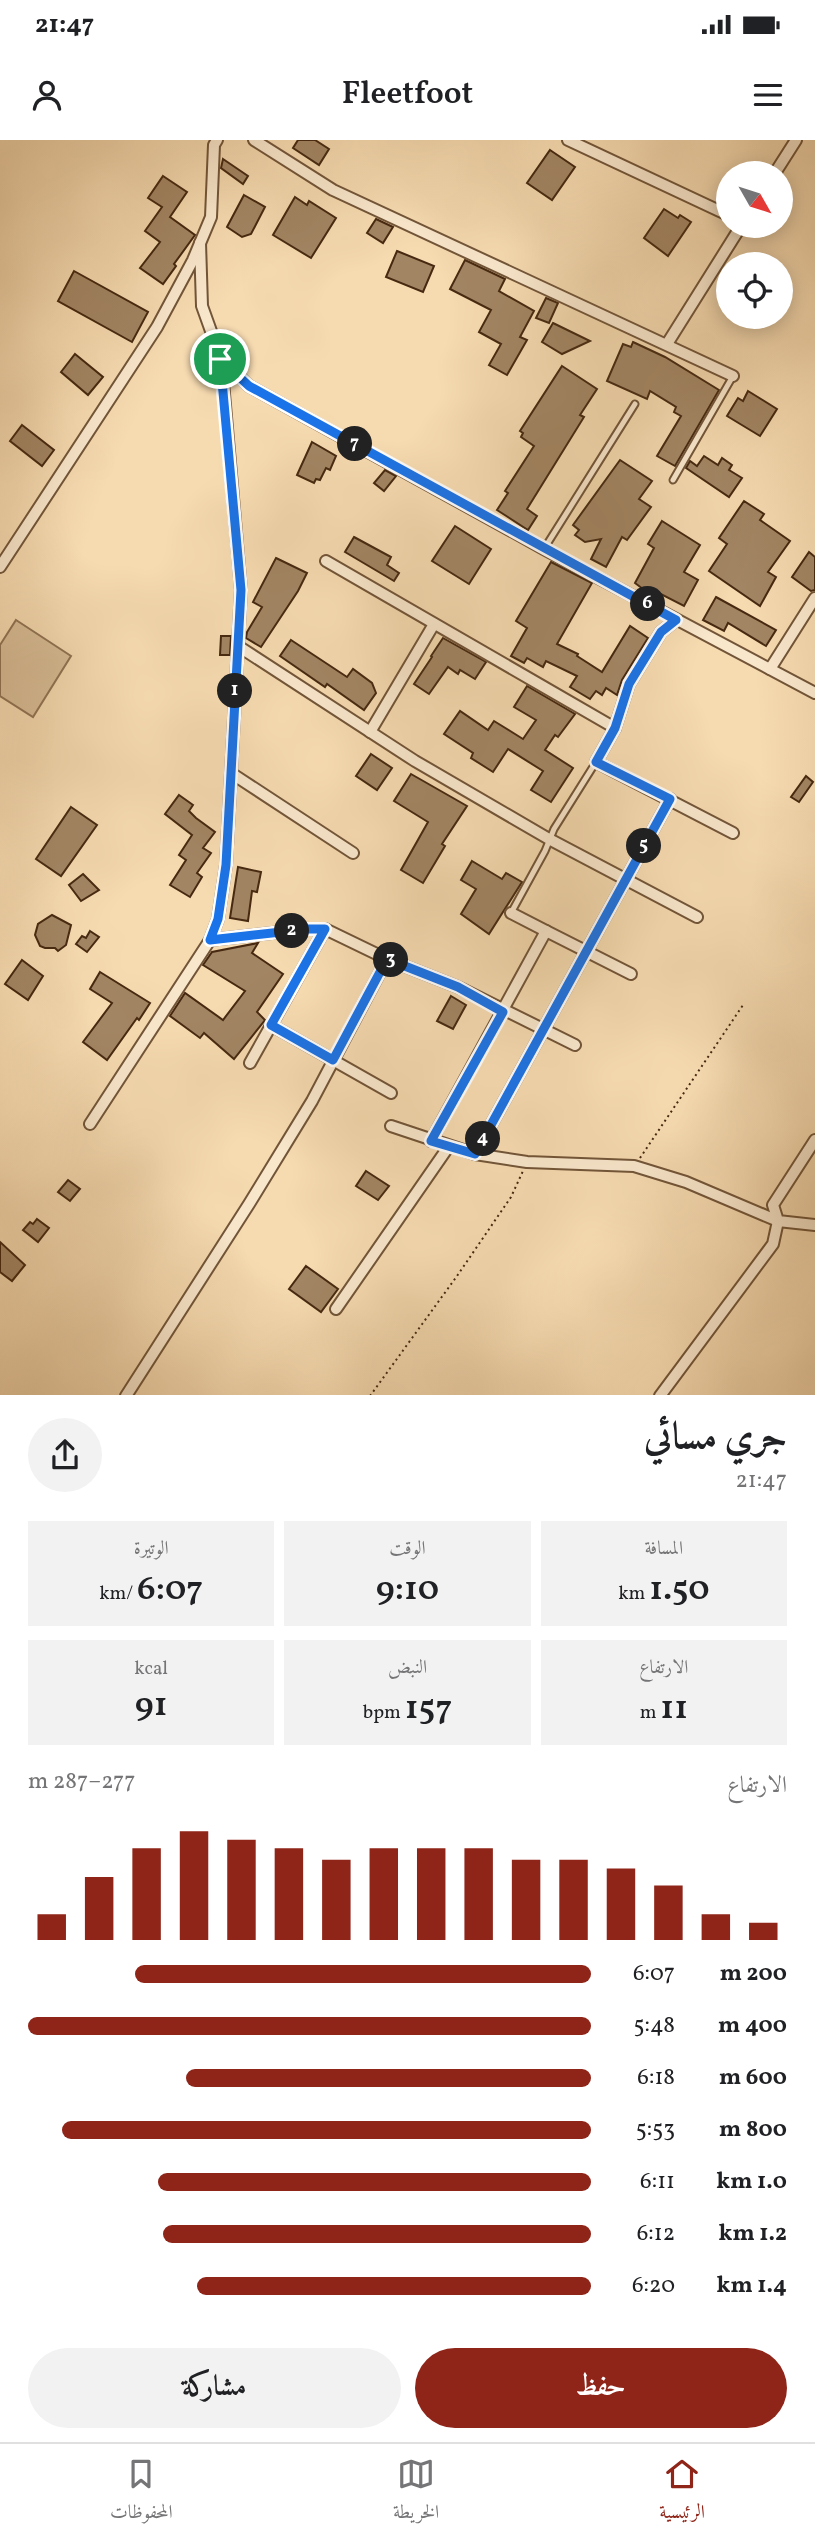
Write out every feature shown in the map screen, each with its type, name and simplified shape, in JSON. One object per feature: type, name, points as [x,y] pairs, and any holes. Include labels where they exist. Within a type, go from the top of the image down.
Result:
[{"type":"street","points":[[0,567],[157,327],[200,243],[211,217],[214,145],[217,140]]},
{"type":"street","points":[[254,140],[333,190],[733,376]]},
{"type":"street","points":[[568,140],[716,209]]},
{"type":"street","points":[[783,161],[796,140]]},
{"type":"street","points":[[667,344],[733,238]]},
{"type":"street","points":[[90,1124],[210,940],[218,919],[226,865],[241,590],[220,359],[202,306],[200,243]]},
{"type":"street","points":[[220,359],[249,386],[544,549],[815,693]]},
{"type":"street","points":[[326,561],[615,728]]},
{"type":"street","points":[[770,669],[815,598]]},
{"type":"street","points":[[676,620],[661,632],[629,684],[615,728],[596,762],[733,834]]},
{"type":"street","points":[[370,732],[434,624]]},
{"type":"street","points":[[238,646],[370,732],[549,839],[697,917]]},
{"type":"street","points":[[231,773],[353,853]]},
{"type":"street","points":[[475,1154],[670,799]]},
{"type":"street","points":[[511,913],[631,974]]},
{"type":"street","points":[[210,940],[325,929],[387,959],[458,987],[503,1012],[575,1045]]},
{"type":"street","points":[[250,1063],[325,929]]},
{"type":"street","points":[[431,1141],[546,931]]},
{"type":"street","points":[[126,1395],[312,1101],[387,959]]},
{"type":"street","points":[[271,1025],[391,1093]]},
{"type":"street","points":[[391,1126],[475,1154],[527,1162],[634,1166],[686,1182],[778,1221],[815,1225]]},
{"type":"street","points":[[660,1395],[773,1244],[778,1221],[773,1205],[815,1140]]},
{"type":"street","points":[[336,1309],[449,1146]]},
{"type":"lane","points":[[673,480],[733,376]]},
{"type":"lane","points":[[544,549],[635,404]]},
{"type":"lane","points":[[511,913],[549,839],[596,762]]},
{"type":"path","points":[[634,1166],[743,1005]]},
{"type":"path","points":[[370,1395],[503,1209],[527,1162]]},
{"type":"shaded area","points":[[16,620],[71,656],[33,717],[0,696],[0,645]]},
{"type":"building","points":[[298,140],[315,140],[329,149],[319,165],[293,148]]},
{"type":"building","points":[[550,150],[575,167],[552,200],[527,183]]},
{"type":"building","points":[[223,159],[248,176],[243,184],[221,168]]},
{"type":"building","points":[[163,176],[187,192],[170,217],[195,235],[163,284],[140,268],[160,242],[145,231],[162,207],[148,198]]},
{"type":"building","points":[[244,195],[265,207],[251,234],[242,237],[227,227]]},
{"type":"building","points":[[295,197],[307,205],[309,201],[336,218],[311,258],[273,235]]},
{"type":"building","points":[[664,209],[691,222],[668,256],[644,238]]},
{"type":"building","points":[[376,219],[393,227],[383,243],[367,233]]},
{"type":"building","points":[[397,251],[434,266],[423,292],[386,277]]},
{"type":"building","points":[[465,260],[505,279],[499,291],[534,311],[520,337],[527,340],[507,375],[489,365],[501,344],[479,332],[491,310],[450,289]]},
{"type":"building","points":[[74,271],[148,312],[132,342],[58,301]]},
{"type":"building","points":[[546,298],[558,303],[549,323],[536,318]]},
{"type":"building","points":[[553,323],[590,341],[562,354],[542,342]]},
{"type":"building","points":[[633,342],[665,357],[719,390],[675,466],[657,456],[681,416],[674,412],[676,407],[650,391],[647,399],[607,381],[623,344],[631,347]]},
{"type":"building","points":[[75,354],[103,377],[88,395],[61,372]]},
{"type":"building","points":[[562,366],[597,389],[580,415],[584,417],[527,509],[537,516],[528,530],[497,510],[508,493],[505,491],[534,446],[521,437],[523,433],[520,431]]},
{"type":"building","points":[[748,391],[777,409],[760,436],[727,416],[738,398],[743,401]]},
{"type":"building","points":[[22,425],[54,450],[42,466],[10,441]]},
{"type":"building","points":[[312,442],[336,456],[330,470],[326,468],[320,480],[316,479],[314,483],[297,475]]},
{"type":"building","points":[[704,456],[718,465],[722,458],[732,465],[729,470],[742,478],[729,497],[686,468],[690,461],[697,466]]},
{"type":"building","points":[[620,460],[652,481],[639,499],[651,507],[627,540],[622,537],[606,567],[591,559],[601,539],[585,542],[575,535],[579,530],[573,525]]},
{"type":"building","points":[[385,470],[396,476],[384,491],[374,483]]},
{"type":"building","points":[[744,501],[764,514],[760,520],[790,541],[768,572],[776,577],[760,606],[709,571],[727,544],[719,538]]},
{"type":"building","points":[[662,521],[700,545],[684,572],[698,580],[684,606],[659,593],[655,599],[635,583],[654,548],[648,544]]},
{"type":"building","points":[[455,526],[491,549],[469,584],[432,561]]},
{"type":"building","points":[[354,537],[391,557],[387,565],[399,573],[394,581],[345,552]]},
{"type":"building","points":[[809,552],[815,557],[815,590],[811,591],[792,577]]},
{"type":"building","points":[[276,558],[307,573],[261,647],[246,638],[247,632],[262,607],[253,602]]},
{"type":"building","points":[[551,562],[592,583],[557,644],[578,654],[577,656],[602,672],[630,626],[648,638],[622,680],[617,695],[606,688],[602,695],[596,691],[590,699],[570,687],[577,676],[546,661],[543,667],[527,658],[524,663],[511,656],[527,628],[516,621]]},
{"type":"building","points":[[716,597],[776,630],[766,646],[728,623],[724,631],[703,620]]},
{"type":"building","points":[[221,636],[231,636],[230,655],[220,655]]},
{"type":"building","points":[[443,638],[486,662],[475,679],[460,670],[458,674],[448,667],[429,694],[414,684]]},
{"type":"building","points":[[291,640],[347,677],[353,669],[372,683],[376,693],[364,710],[280,656]]},
{"type":"building","points":[[527,686],[575,714],[545,750],[573,768],[551,802],[531,790],[543,771],[508,749],[493,772],[471,758],[473,753],[444,734],[460,711],[488,730],[494,721],[523,739],[536,720],[514,707]]},
{"type":"building","points":[[371,754],[392,768],[377,790],[356,776]]},
{"type":"building","points":[[411,774],[467,806],[442,844],[445,846],[423,883],[401,870],[428,822],[394,801]]},
{"type":"building","points":[[806,776],[813,782],[799,802],[791,797]]},
{"type":"building","points":[[179,795],[193,805],[189,811],[215,832],[203,848],[211,853],[197,873],[202,877],[190,897],[170,885],[186,860],[179,855],[192,835],[165,814]]},
{"type":"building","points":[[71,807],[97,825],[61,876],[36,859]]},
{"type":"building","points":[[472,861],[502,879],[506,873],[522,882],[489,934],[461,914],[476,889],[461,880]]},
{"type":"building","points":[[238,867],[261,872],[257,892],[252,891],[248,921],[230,918]]},
{"type":"building","points":[[83,874],[99,890],[81,901],[69,885]]},
{"type":"building","points":[[52,915],[71,925],[66,945],[58,951],[40,946],[35,935],[38,924]]},
{"type":"building","points":[[90,931],[99,937],[87,952],[76,944],[82,936],[86,938]]},
{"type":"building","points":[[258,943],[252,953],[283,974],[257,1012],[265,1020],[234,1059],[204,1033],[200,1038],[170,1016],[185,993],[223,1020],[245,991],[203,965],[212,952]]},
{"type":"building","points":[[22,960],[43,976],[28,1000],[5,984]]},
{"type":"building","points":[[100,972],[150,1003],[107,1060],[83,1042],[112,1003],[90,989]]},
{"type":"building","points":[[451,996],[466,1005],[453,1029],[437,1021]]},
{"type":"building","points":[[366,1171],[389,1186],[378,1200],[356,1186]]},
{"type":"building","points":[[68,1180],[80,1189],[70,1201],[58,1192]]},
{"type":"building","points":[[37,1219],[49,1228],[38,1242],[23,1230]]},
{"type":"building","points":[[0,1242],[25,1265],[12,1281],[0,1272]]},
{"type":"building","points":[[306,1266],[338,1289],[321,1312],[289,1289]]},
{"type":"route","points":[[220,359],[249,386],[676,620],[661,632],[629,684],[615,728],[596,762],[670,799],[475,1154],[431,1141],[503,1012],[458,987],[387,959],[333,1060],[271,1025],[325,929],[210,940],[218,919],[226,865],[241,590],[220,359]]}]
